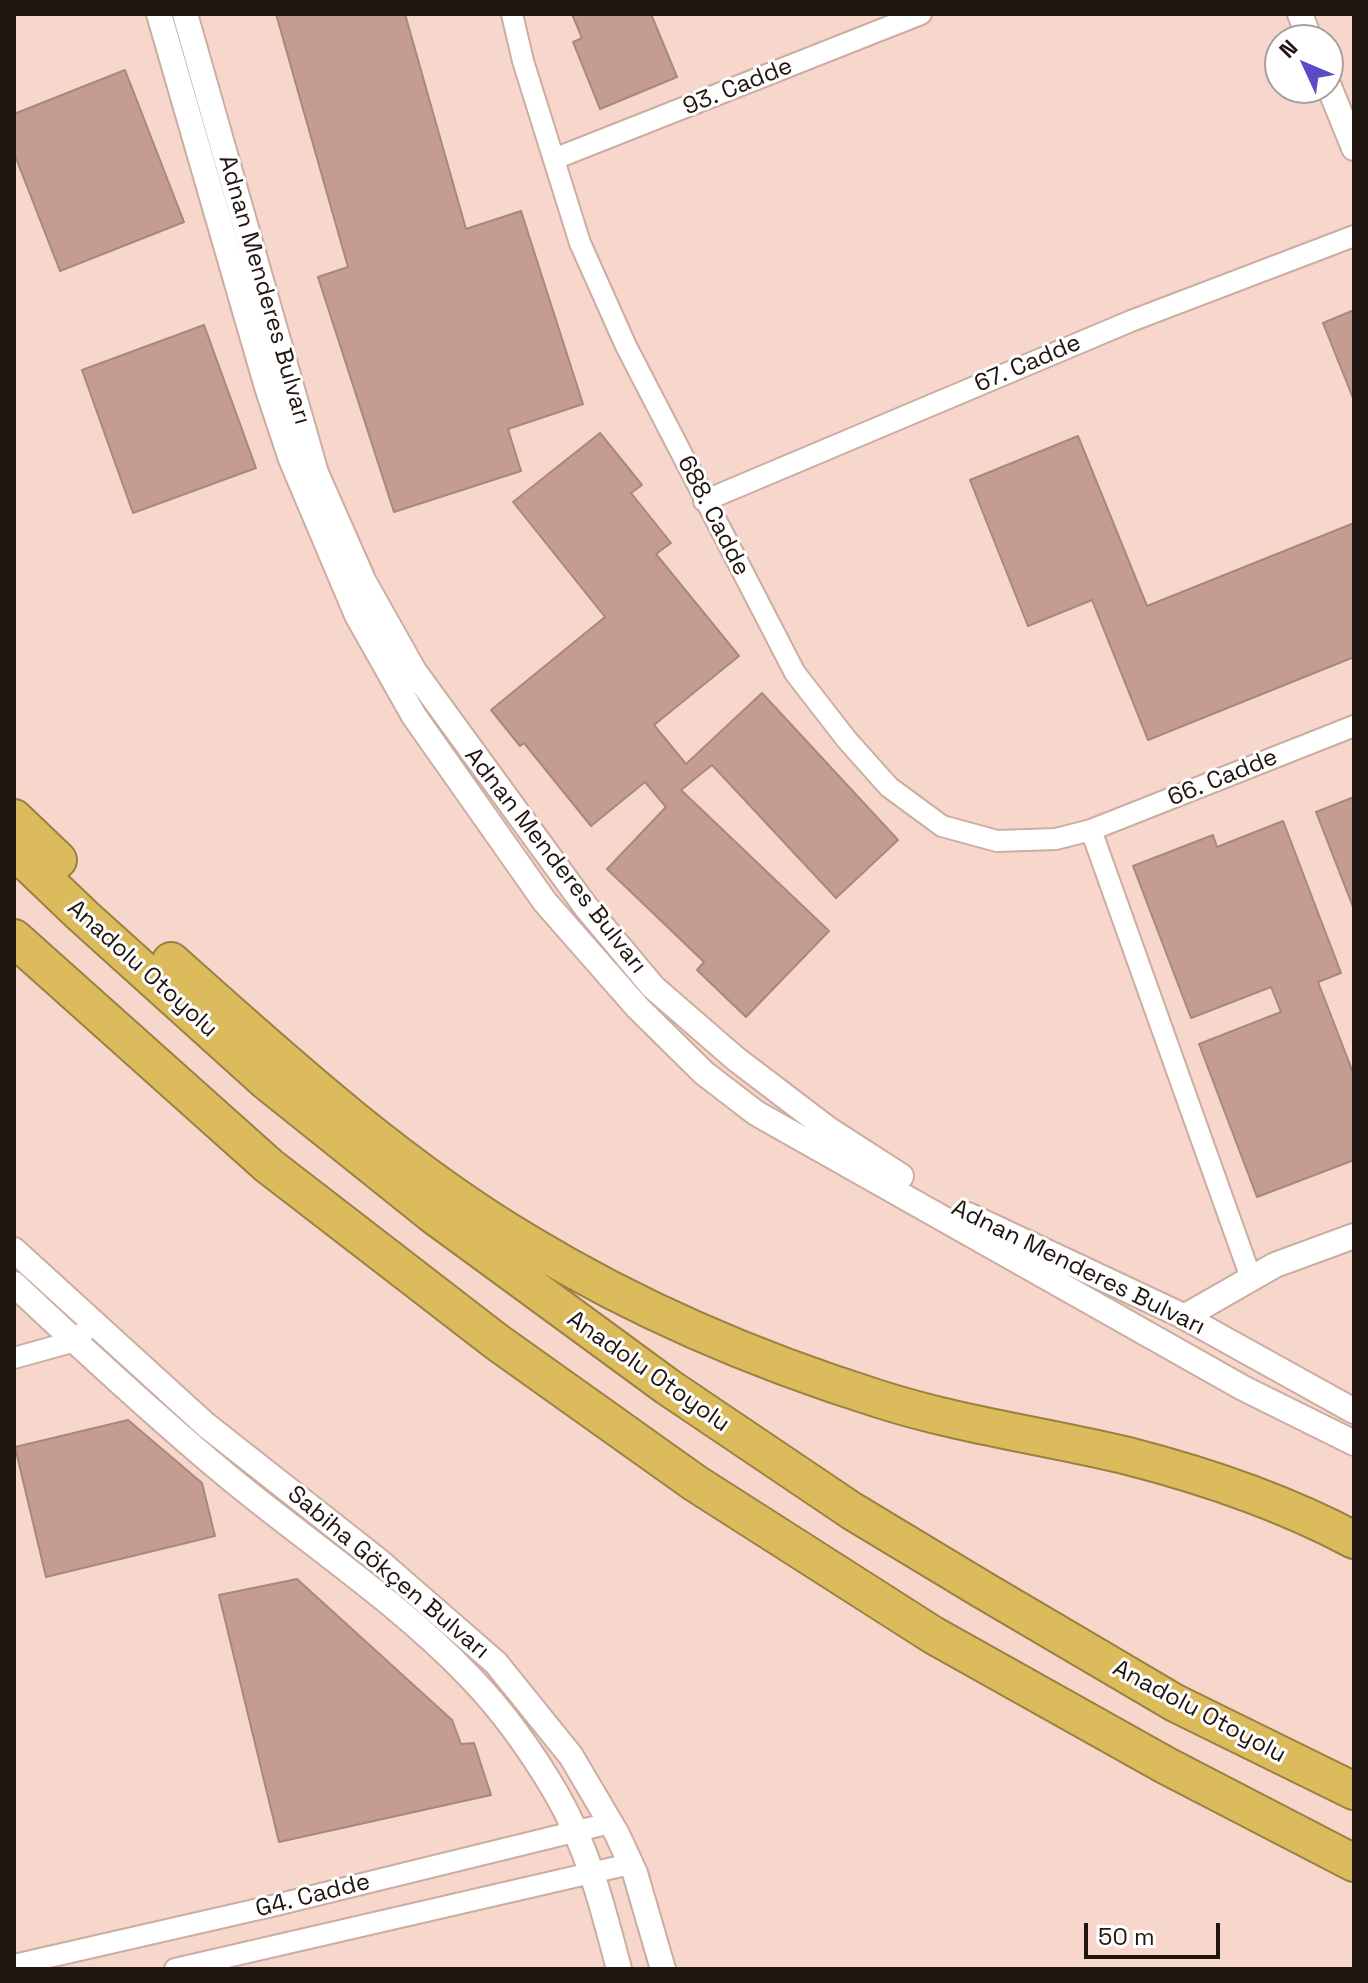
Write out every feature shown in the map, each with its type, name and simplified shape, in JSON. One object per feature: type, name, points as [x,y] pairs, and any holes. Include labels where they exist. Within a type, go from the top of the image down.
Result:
[{"type":"highway","points":[[14,818],[212,998],[318,1090],[402,1157],[529,1244],[619,1294],[714,1338],[867,1396],[971,1423],[1129,1457],[1240,1489],[1319,1521],[1354,1540]]},
{"type":"highway","name":"Anadolu Otoyolu","points":[[14,850],[277,1090],[432,1214],[668,1387],[852,1511],[983,1590],[1175,1703],[1354,1791]]},
{"type":"highway","points":[[14,938],[269,1166],[497,1342],[695,1483],[933,1635],[1165,1765],[1354,1863]]},
{"type":"street","points":[[159,14],[267,387],[291,459],[357,615],[414,716],[545,902],[638,1008],[704,1073],[756,1113],[1243,1388],[1354,1443]]},
{"type":"street","name":"Adnan Menderes Bulvarı","points":[[185,14],[316,473],[364,582],[414,671],[586,907],[653,987],[736,1059],[828,1129],[943,1203],[1184,1317],[1354,1411]]},
{"type":"street","name":"688. Cadde","points":[[512,14],[523,61],[580,243],[626,346],[795,673],[847,740],[889,787],[942,826],[997,841],[1056,839],[1091,830]]},
{"type":"street","name":"93. Cadde","points":[[554,159],[921,14]]},
{"type":"street","points":[[1336,104],[1354,148]]},
{"type":"street","name":"67. Cadde","points":[[704,501],[1131,321],[1354,236]]},
{"type":"street","name":"66. Cadde","points":[[1091,830],[1354,726]]},
{"type":"street","points":[[1091,830],[1251,1278]]},
{"type":"street","points":[[1184,1317],[1275,1265],[1354,1236]]},
{"type":"street","name":"Sabiha Gökçen Bulvarı","points":[[14,1250],[206,1425],[380,1562],[496,1663],[571,1756],[610,1823],[630,1864],[663,1969]]},
{"type":"street","name":"Sabiha Gökçen Bulvarı","points":[[14,1284],[229,1477],[368,1588],[468,1675],[531,1755],[556,1793],[593,1874],[619,1969]]},
{"type":"street","points":[[14,1358],[75,1341],[93,1323]]},
{"type":"street","name":"G4. Cadde","points":[[14,1965],[257,1910],[610,1823]]},
{"type":"street","name":"G4. Cadde","points":[[175,1969],[630,1864]]},
{"type":"building","points":[[276,14],[405,14],[466,229],[521,211],[583,404],[508,429],[521,471],[394,512],[318,277],[348,267]]},
{"type":"building","points":[[572,14],[651,14],[677,77],[600,109],[573,42],[582,38]]},
{"type":"building","points":[[125,70],[184,222],[60,271],[14,153],[14,114]]},
{"type":"building","points":[[1354,310],[1354,398],[1353,398],[1323,323]]},
{"type":"building","points":[[204,325],[256,468],[133,513],[82,370]]},
{"type":"building","points":[[600,433],[642,485],[631,493],[671,543],[656,554],[739,656],[654,725],[686,764],[762,693],[898,840],[836,898],[712,765],[681,790],[829,931],[746,1017],[697,970],[704,962],[607,869],[666,807],[645,782],[591,826],[524,743],[520,746],[491,710],[605,617],[513,502]]},
{"type":"building","points":[[1078,436],[1147,606],[1354,523],[1354,657],[1148,740],[1092,600],[1028,626],[970,480]]},
{"type":"building","points":[[1354,797],[1354,907],[1353,907],[1316,812]]},
{"type":"building","points":[[1283,821],[1341,973],[1318,982],[1354,1075],[1354,1160],[1257,1197],[1199,1044],[1281,1012],[1271,987],[1191,1018],[1133,866],[1213,835],[1217,847]]},
{"type":"building","points":[[128,1420],[202,1483],[215,1536],[46,1577],[15,1447]]},
{"type":"building","points":[[297,1579],[452,1720],[461,1744],[474,1743],[491,1795],[279,1842],[219,1595]]}]
